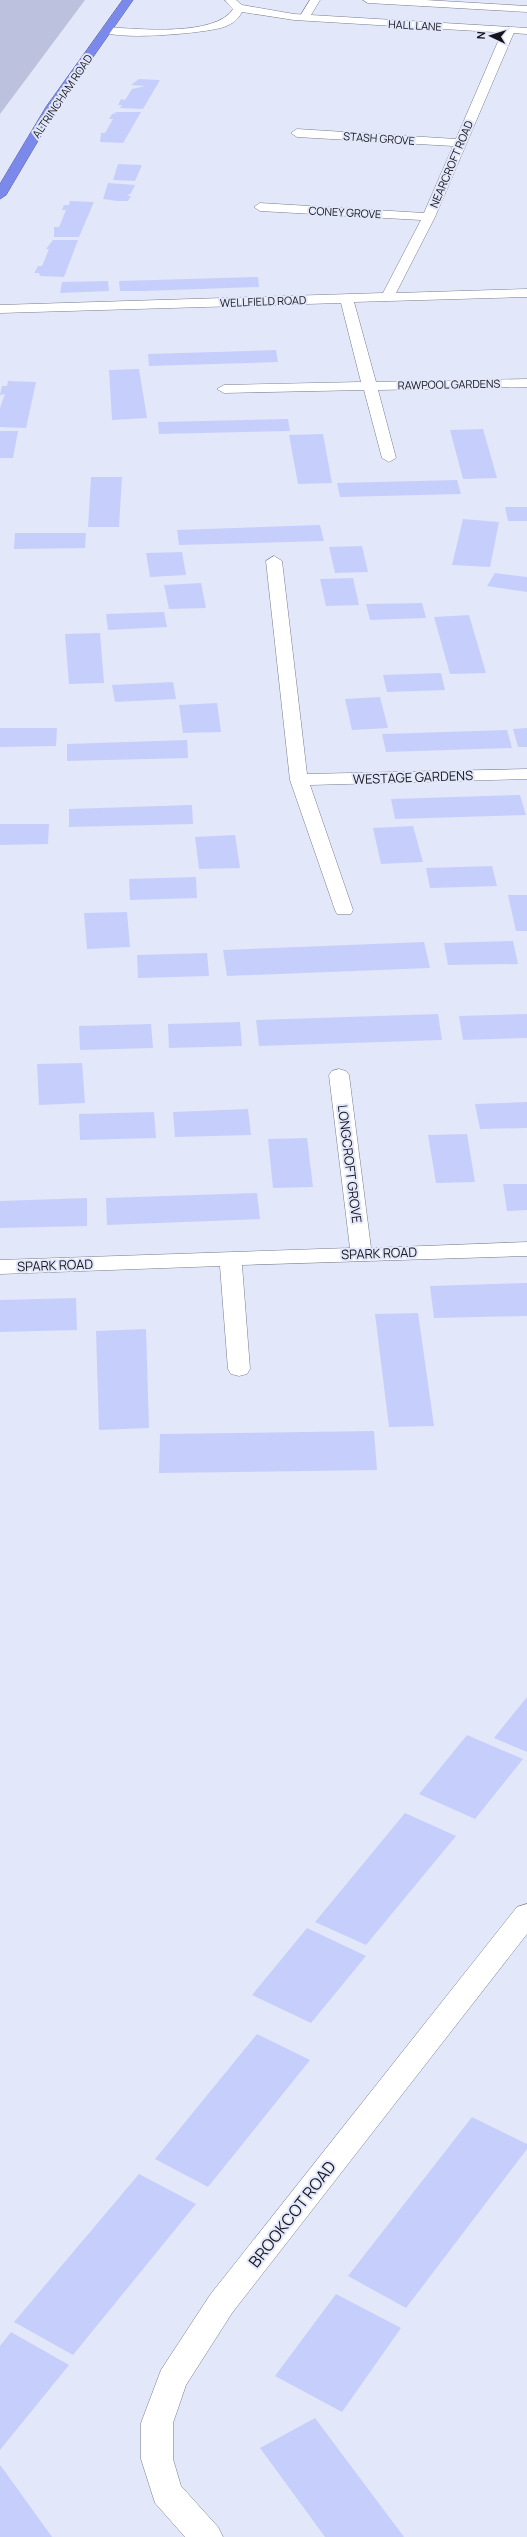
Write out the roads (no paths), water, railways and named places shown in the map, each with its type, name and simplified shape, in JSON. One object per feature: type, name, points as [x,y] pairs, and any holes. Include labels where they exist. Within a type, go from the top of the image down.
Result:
[{"type":"highway","name":"ALTRINCHAM ROAD","points":[[0,195],[52,107],[128,0]]},
{"type":"street","points":[[230,0],[239,8],[232,20]]},
{"type":"street","points":[[299,18],[315,0]]},
{"type":"street","points":[[368,0],[527,9]]},
{"type":"street","name":"HALL LANE","points":[[239,8],[299,18]]},
{"type":"street","name":"HALL LANE","points":[[106,30],[154,32],[190,30],[217,25],[232,20],[299,18],[527,31]]},
{"type":"street","name":"NEARCROFT ROAD","points":[[388,296],[429,217],[509,30]]},
{"type":"street","name":"STASH GROVE","points":[[297,133],[460,143]]},
{"type":"street","name":"CONEY GROVE","points":[[260,207],[429,217]]},
{"type":"street","name":"WELLFIELD ROAD","points":[[0,309],[388,296],[527,293]]},
{"type":"street","points":[[346,298],[371,386],[389,458]]},
{"type":"street","name":"RAWPOOL GARDENS","points":[[224,389],[527,383]]},
{"type":"street","points":[[274,561],[299,780],[344,910]]},
{"type":"street","name":"WESTAGE GARDENS","points":[[299,780],[527,774]]},
{"type":"street","name":"LONGCROFT GROVE","points":[[339,1075],[361,1253]]},
{"type":"street","name":"SPARK ROAD","points":[[0,1267],[361,1253],[527,1249]]},
{"type":"street","points":[[230,1259],[239,1369]]},
{"type":"street","name":"BROOKCOT ROAD","points":[[206,2537],[167,2493],[157,2459],[157,2423],[172,2380],[221,2304],[527,1914]]}]
